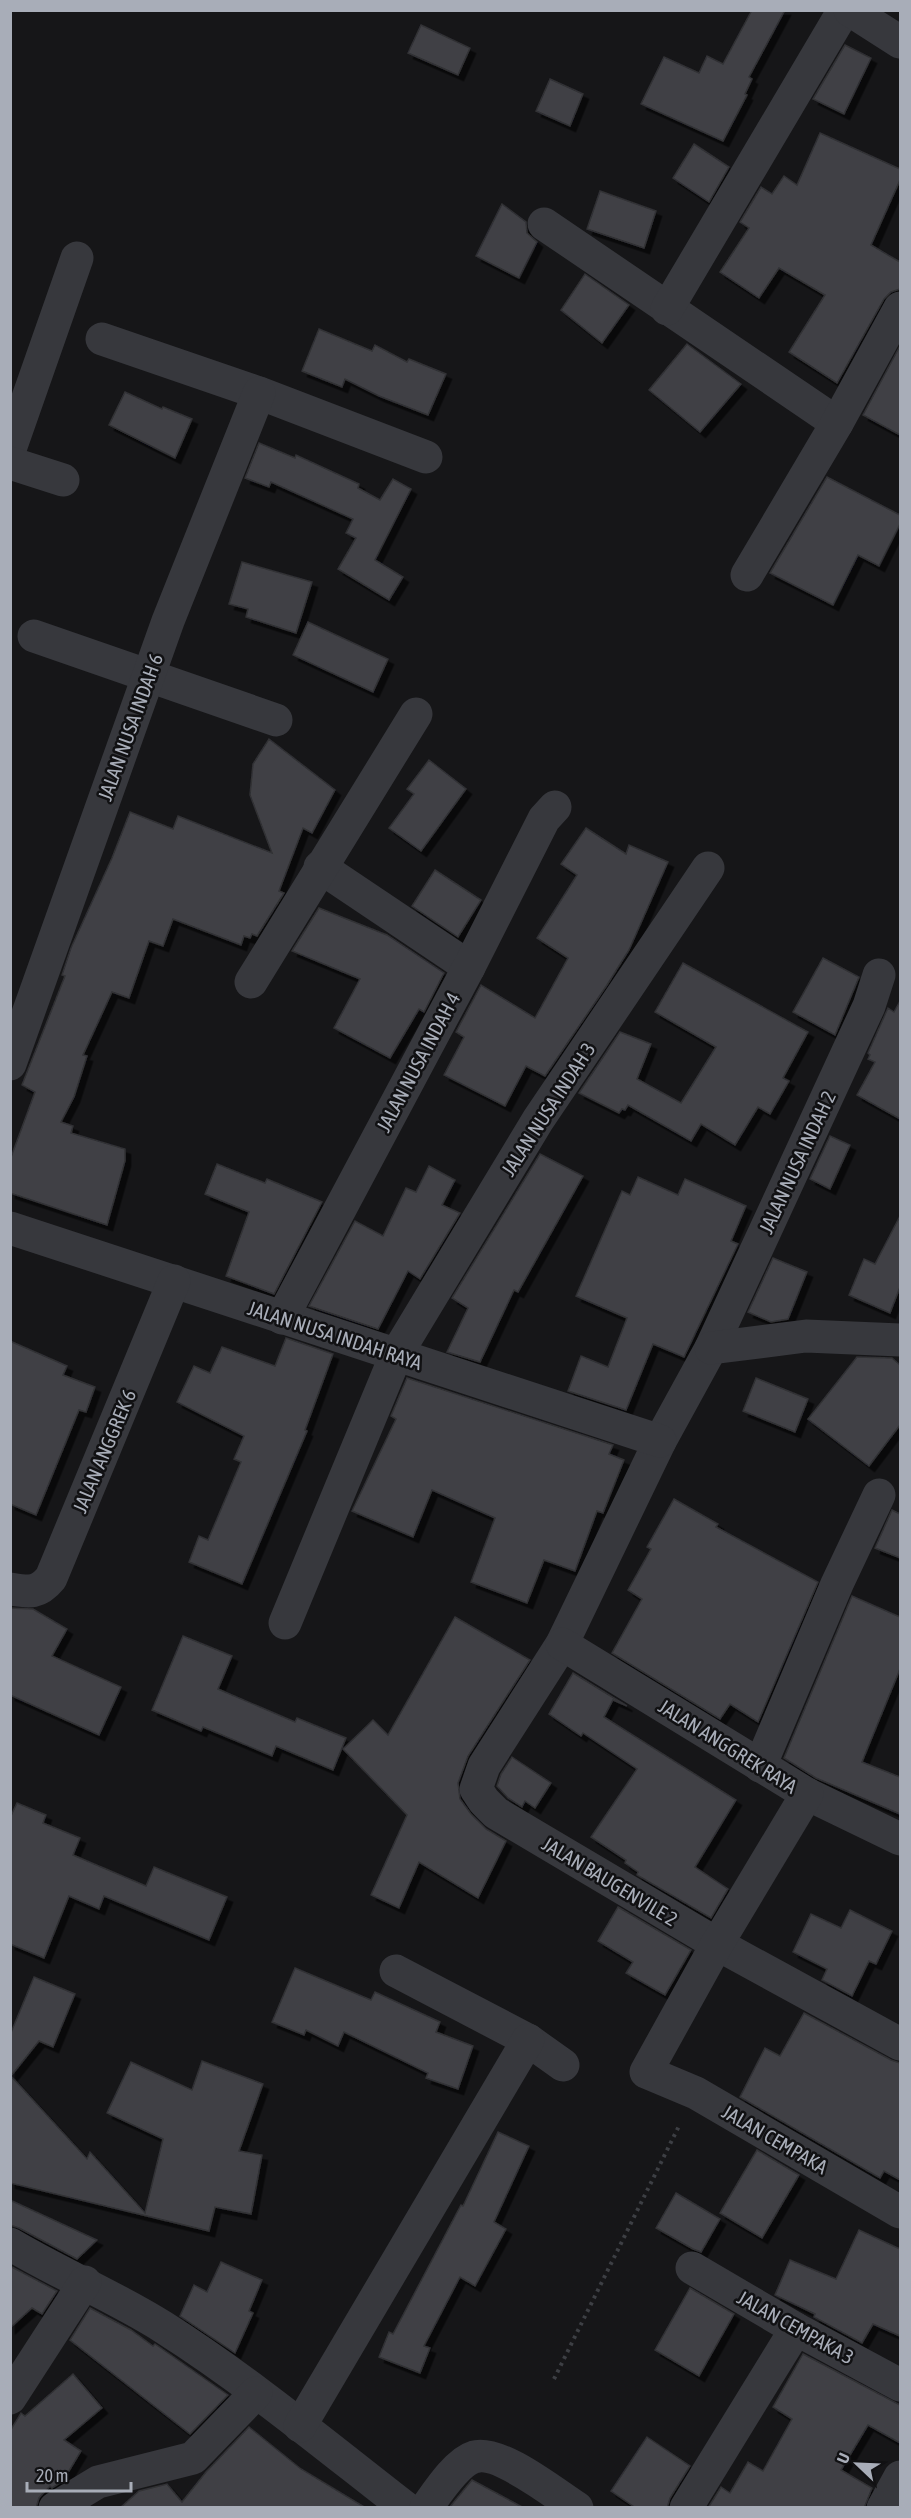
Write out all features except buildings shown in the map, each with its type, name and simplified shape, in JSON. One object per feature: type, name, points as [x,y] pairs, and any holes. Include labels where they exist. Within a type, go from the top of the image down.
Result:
[{"type":"street","points":[[667,309],[844,10]]},
{"type":"street","points":[[850,10],[900,42]]},
{"type":"street","points":[[544,224],[837,423]]},
{"type":"street","points":[[10,449],[77,258]]},
{"type":"street","points":[[747,575],[837,423],[900,308]]},
{"type":"street","points":[[102,339],[259,393],[426,457]]},
{"type":"street","name":"JALAN NUSA INDAH 6","points":[[10,1064],[168,621],[259,393]]},
{"type":"street","points":[[10,463],[63,480]]},
{"type":"street","points":[[34,636],[276,720]]},
{"type":"street","points":[[252,982],[320,867],[416,714]]},
{"type":"street","name":"JALAN NUSA INDAH 4","points":[[282,1318],[470,967],[544,819],[555,807]]},
{"type":"street","points":[[320,867],[470,967]]},
{"type":"street","name":"JALAN NUSA INDAH 3","points":[[285,1623],[396,1355],[538,1120],[708,868]]},
{"type":"street","name":"JALAN NUSA INDAH 2","points":[[562,1644],[660,1441],[711,1348],[868,1006],[879,975]]},
{"type":"street","name":"JALAN NUSA INDAH RAYA","points":[[10,1228],[660,1441]]},
{"type":"street","name":"JALAN ANGGREK 6","points":[[10,1589],[33,1592],[43,1588],[51,1578],[174,1281]]},
{"type":"street","points":[[711,1348],[806,1336],[900,1340]]},
{"type":"street","points":[[760,1766],[837,1584],[879,1495]]},
{"type":"street","name":"JALAN ANGGREK RAYA","points":[[562,1644],[807,1794],[900,1839]]},
{"type":"street","name":"JALAN BAUGENVILE 2","points":[[562,1644],[484,1767],[476,1789],[484,1802],[496,1813],[717,1944],[900,2044]]},
{"type":"street","points":[[717,1944],[807,1794]]},
{"type":"street","name":"JALAN CEMPAKA","points":[[717,1944],[646,2072],[696,2093],[900,2212]]},
{"type":"street","points":[[396,1971],[528,2040],[563,2065]]},
{"type":"street","points":[[300,2426],[528,2040]]},
{"type":"street","points":[[10,2244],[84,2282],[161,2326],[224,2367],[406,2508]]},
{"type":"street","name":"JALAN CEMPAKA 3","points":[[692,2268],[796,2329],[900,2385]]},
{"type":"street","points":[[10,2398],[84,2282]]},
{"type":"street","points":[[686,2508],[796,2329]]},
{"type":"street","points":[[55,2508],[98,2482],[193,2458],[256,2393]]},
{"type":"street","points":[[426,2508],[452,2474],[472,2457],[485,2456],[512,2466],[577,2508]]},
{"type":"street","points":[[882,2508],[900,2477]]},
{"type":"path","points":[[554,2379],[696,2093]]}]
